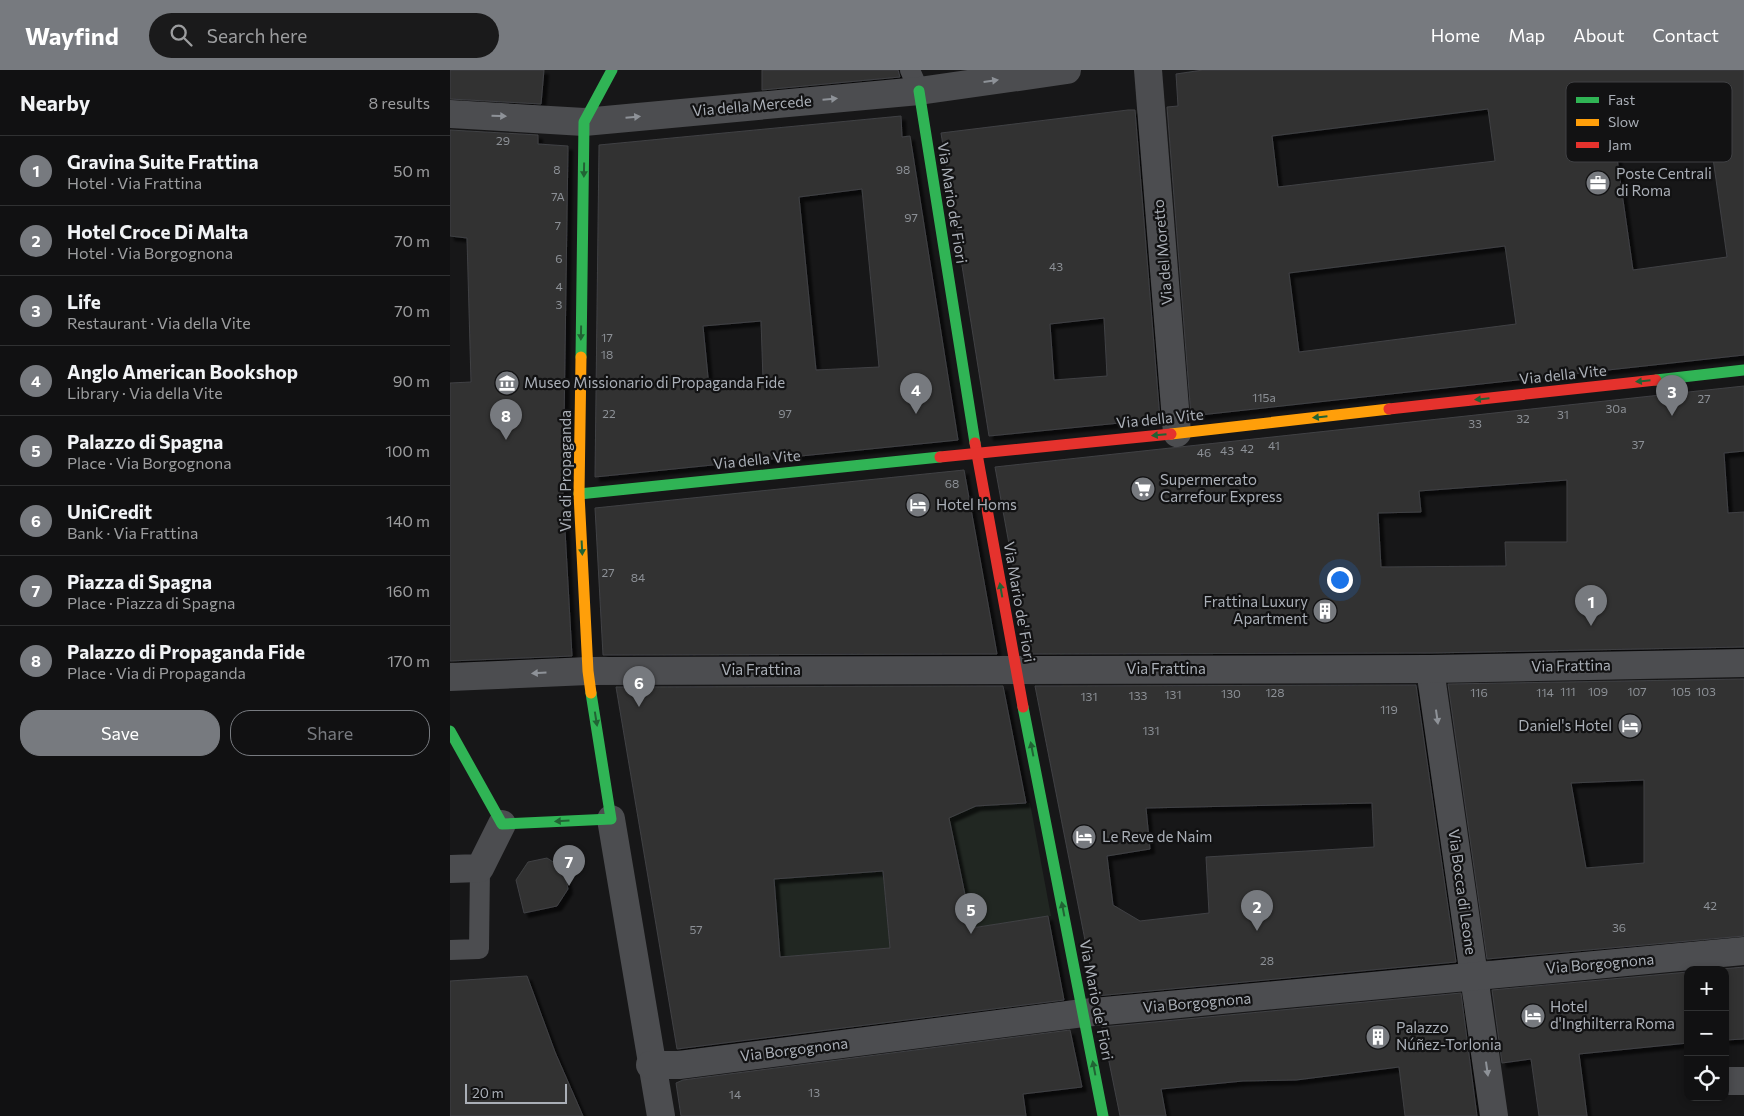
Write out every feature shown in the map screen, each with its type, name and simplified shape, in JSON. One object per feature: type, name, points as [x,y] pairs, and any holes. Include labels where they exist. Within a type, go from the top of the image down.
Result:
[{"type":"street","points":[[584,122],[612,70]]},
{"type":"street","name":"Via della Mercede","points":[[450,114],[584,122],[915,80],[1067,70]]},
{"type":"street","name":"Via del Moretto","points":[[1148,70],[1177,433]]},
{"type":"street","name":"Via Mario de' Fiori","points":[[915,80],[976,452],[1103,1116]]},
{"type":"street","name":"Via di Propaganda","points":[[584,122],[579,494],[588,671],[610,819]]},
{"type":"street","name":"Via della Vite","points":[[579,494],[1177,433],[1744,370]]},
{"type":"street","name":"Via Frattina","points":[[450,677],[588,671],[1430,669],[1744,663]]},
{"type":"street","name":"Via Bocca di Leone","points":[[1430,669],[1494,1116]]},
{"type":"street","points":[[450,730],[502,824]]},
{"type":"street","points":[[502,824],[610,819],[650,1065],[661,1116]]},
{"type":"street","points":[[450,870],[480,868],[502,824]]},
{"type":"street","name":"Via Borgognona","points":[[650,1065],[679,1065],[1083,1013],[1744,951]]},
{"type":"lane","points":[[450,950],[479,948],[480,868]]},
{"type":"shaded area","points":[[1030,803],[1051,916],[972,928],[949,818],[976,806]]},
{"type":"shaded area","points":[[883,871],[890,948],[780,957],[774,879]]},
{"type":"building","points":[[450,70],[544,70],[541,104],[450,99]]},
{"type":"building","points":[[762,70],[898,70],[900,77],[762,90]]},
{"type":"building","points":[[1203,70],[1744,70],[1744,355],[1191,416],[1167,107],[1178,106],[1176,74]],"holes":[[[1566,82],[1732,82],[1732,162],[1714,162],[1727,257],[1633,270],[1618,162],[1566,162]],[[1488,109],[1495,161],[1278,187],[1272,136]],[[1505,246],[1516,324],[1299,352],[1289,273]]]},
{"type":"building","points":[[1135,110],[1160,419],[989,436],[941,133]],"holes":[[[1104,318],[1107,376],[1054,380],[1050,324]]]},
{"type":"building","points":[[901,116],[902,137],[910,136],[958,440],[595,477],[599,145]],"holes":[[[862,189],[879,367],[816,370],[799,197]],[[761,321],[763,380],[709,387],[703,326]]]},
{"type":"building","points":[[450,130],[538,135],[538,144],[568,146],[563,494],[572,656],[450,661],[450,383],[471,382],[467,238],[450,236]]},
{"type":"building","points":[[1744,386],[1744,451],[1724,453],[1728,513],[1744,512],[1744,647],[1430,653],[1029,654],[995,467]],"holes":[[[1567,480],[1567,542],[1505,542],[1506,566],[1381,567],[1378,513],[1421,512],[1419,491]]]},
{"type":"building","points":[[964,470],[997,654],[603,655],[595,508]]},
{"type":"building","points":[[1744,679],[1744,936],[1487,959],[1448,684]],"holes":[[[1644,780],[1644,863],[1586,868],[1571,783]]]},
{"type":"building","points":[[1416,685],[1456,962],[1096,996],[1035,686]],"holes":[[[1372,803],[1374,847],[1206,857],[1209,913],[1140,921],[1113,905],[1107,856],[1150,849],[1146,808]]]},
{"type":"building","points":[[1003,686],[1026,803],[976,806],[949,818],[972,928],[1048,916],[1064,1000],[677,1049],[616,687]],"holes":[[[883,871],[890,948],[780,957],[774,879]]]},
{"type":"building","points":[[547,858],[564,869],[568,889],[557,906],[524,913],[516,880],[528,862]]},
{"type":"building","points":[[1744,967],[1744,1039],[1729,1040],[1729,968]]},
{"type":"building","points":[[1684,972],[1684,1043],[1579,1054],[1587,1116],[1539,1116],[1531,1059],[1502,1063],[1492,990]]},
{"type":"building","points":[[527,976],[555,1052],[583,1116],[450,1116],[450,981]]},
{"type":"building","points":[[1461,993],[1477,1116],[1405,1116],[1399,1067],[1296,1080],[1243,1081],[1161,1089],[1166,1116],[1120,1116],[1102,1027]]},
{"type":"building","points":[[1070,1030],[1082,1087],[1023,1094],[1026,1116],[681,1116],[676,1083],[683,1080]]},
{"type":"traffic: fast","points":[[581,357],[584,122],[612,70]]},
{"type":"traffic: fast","points":[[919,91],[975,443]]},
{"type":"traffic: fast","points":[[1656,380],[1744,370]]},
{"type":"traffic: fast","points":[[579,494],[940,457]]},
{"type":"traffic: fast","points":[[450,731],[502,824],[611,819],[591,693]]},
{"type":"traffic: fast","points":[[1023,707],[1103,1116]]},
{"type":"traffic: slow","points":[[581,357],[579,494],[588,671],[591,693]]},
{"type":"traffic: slow","points":[[1171,434],[1389,409]]},
{"type":"traffic: jam","points":[[1389,409],[1656,380]]},
{"type":"traffic: jam","points":[[940,457],[1171,434]]},
{"type":"traffic: jam","points":[[975,443],[1023,707]]},
{"type":"place","name":"Poste Centrali di Roma","points":[[1598,183]]},
{"type":"place","name":"Museo Missionario di Propaganda Fide","points":[[507,383]]},
{"type":"place","name":"Anglo American Bookshop","points":[[916,414]]},
{"type":"place","name":"Life","points":[[1672,416]]},
{"type":"place","name":"Palazzo di Propaganda Fide","points":[[506,440]]},
{"type":"place","name":"Supermercato Carrefour Express","points":[[1143,489]]},
{"type":"place","name":"Hotel Homs","points":[[918,505]]},
{"type":"place","name":"Frattina Luxury Apartment","points":[[1325,611]]},
{"type":"place","name":"Gravina Suite Frattina","points":[[1591,626]]},
{"type":"place","name":"UniCredit","points":[[639,707]]},
{"type":"place","name":"Daniel's Hotel","points":[[1630,726]]},
{"type":"place","name":"Le Reve de Naim","points":[[1084,837]]},
{"type":"place","name":"Piazza di Spagna","points":[[569,886]]},
{"type":"place","name":"Hotel Croce Di Malta","points":[[1257,931]]},
{"type":"place","name":"Palazzo di Spagna","points":[[971,934]]},
{"type":"place","name":"Hotel d'Inghilterra Roma","points":[[1533,1016]]},
{"type":"place","name":"Palazzo Núñez-Torlonia","points":[[1378,1037]]}]
